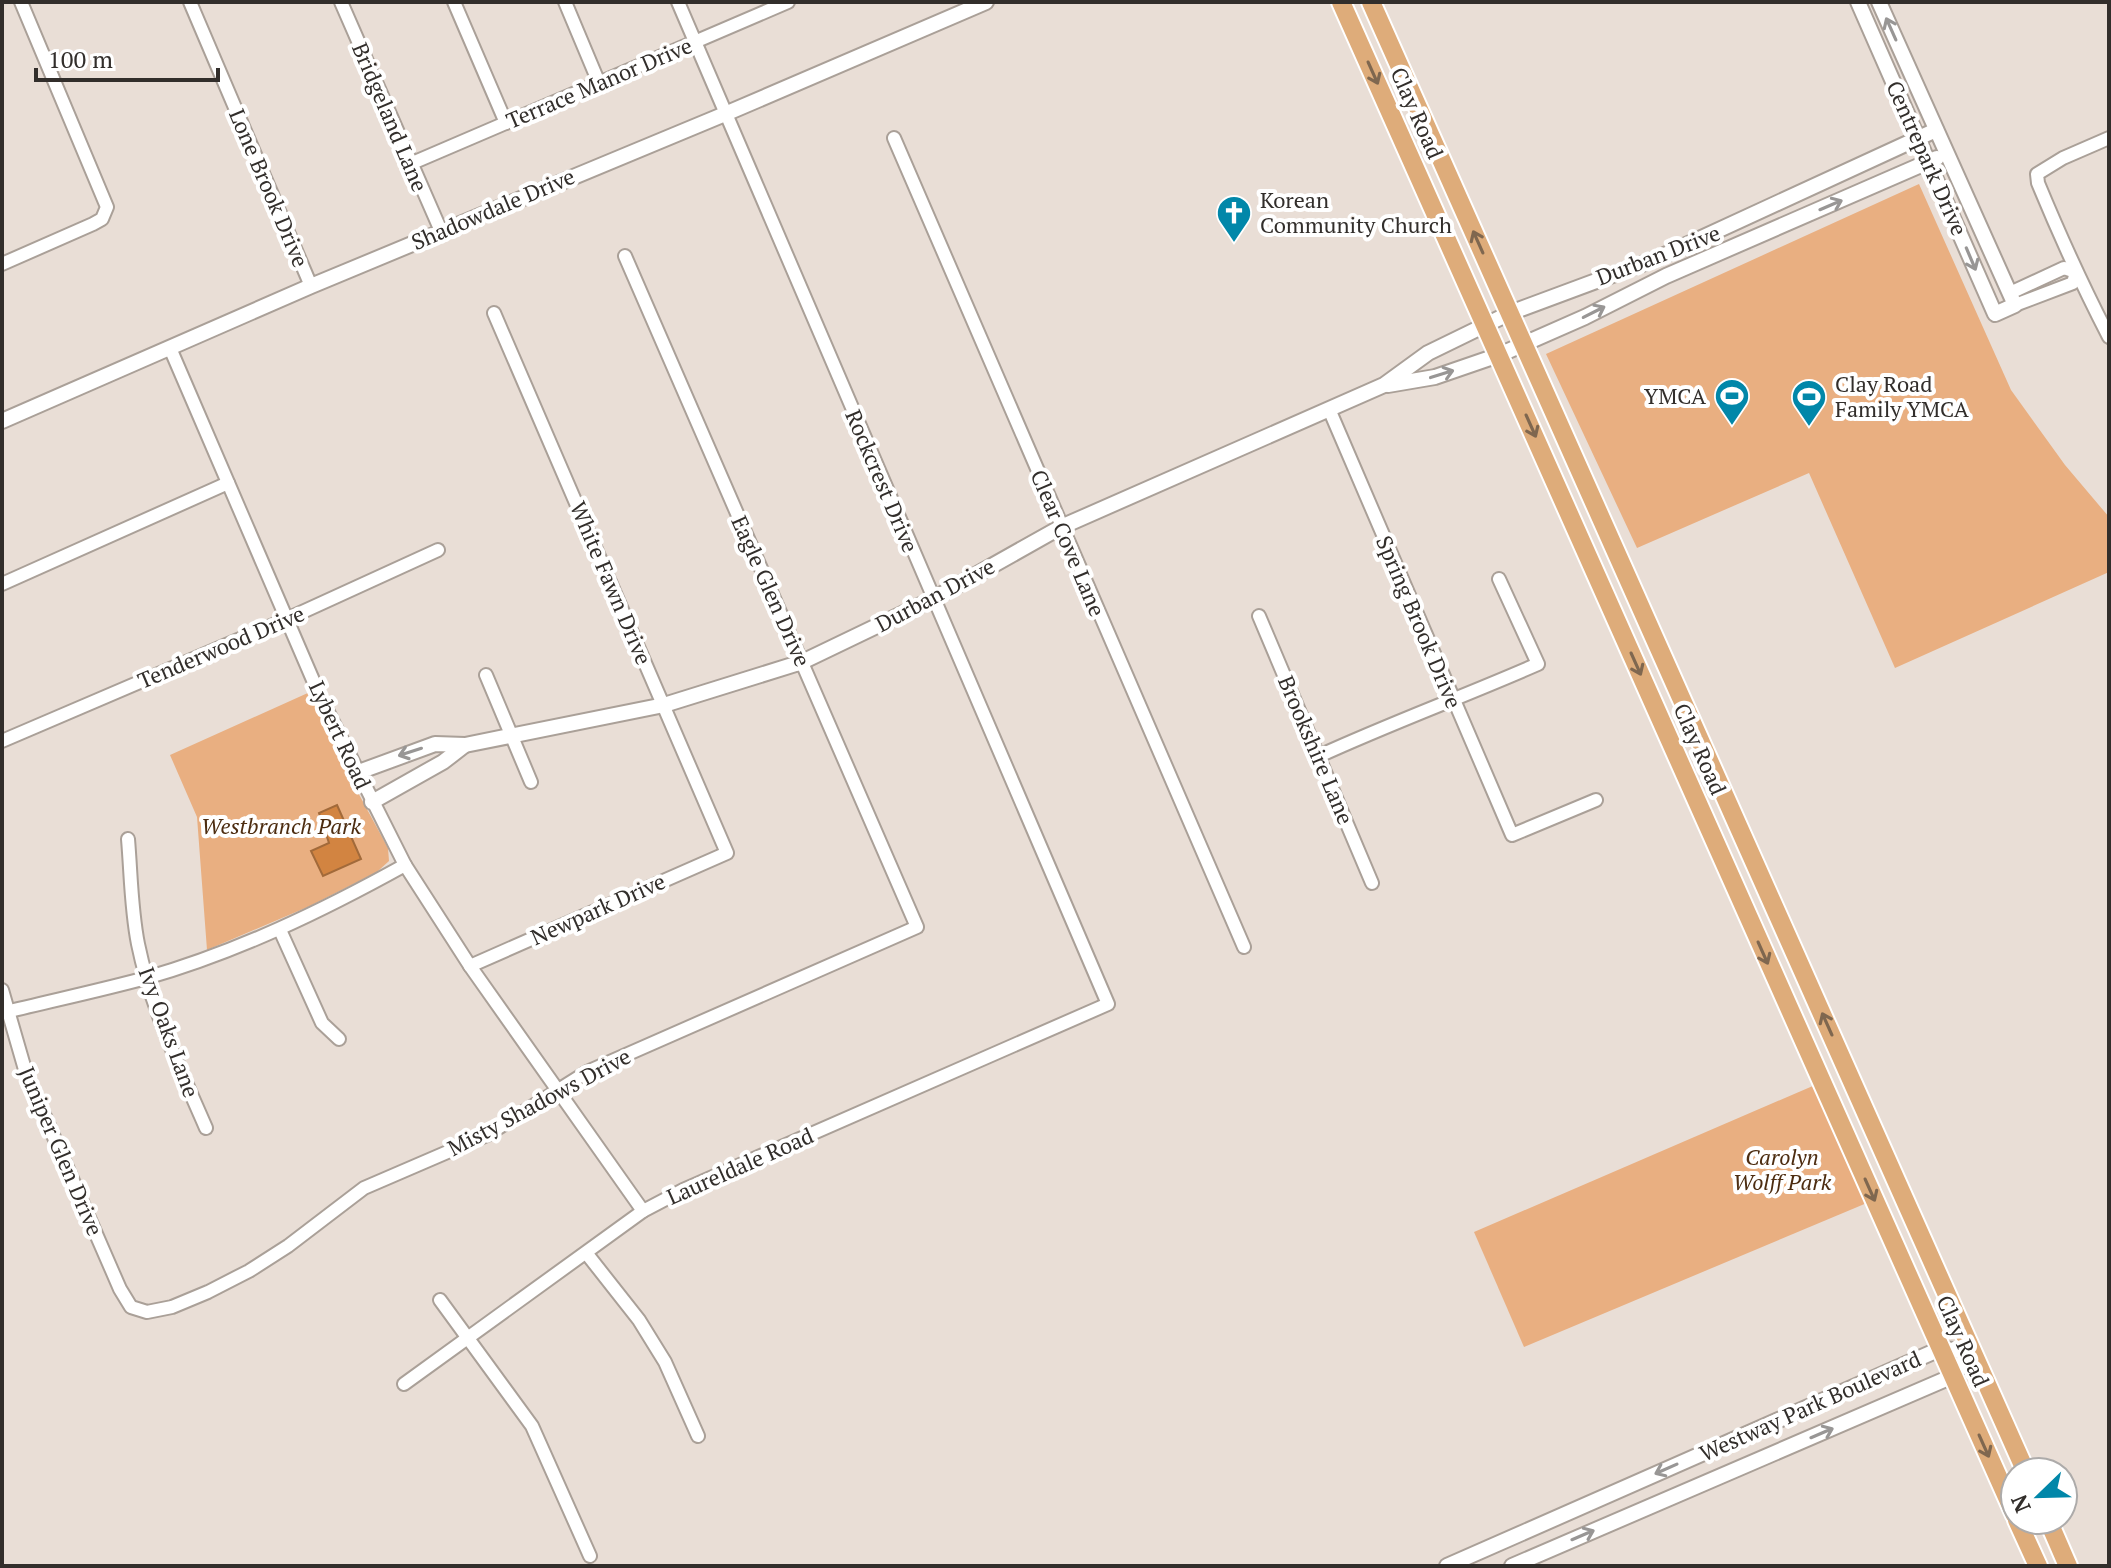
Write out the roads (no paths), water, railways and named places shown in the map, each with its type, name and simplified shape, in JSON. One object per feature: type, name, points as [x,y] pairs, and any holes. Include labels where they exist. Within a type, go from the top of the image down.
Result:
[{"type":"main road","name":"Clay Road","points":[[1341,2],[1999,1480]]},
{"type":"main road","name":"Clay Road","points":[[1371,2],[2019,1456]]},
{"type":"main road","points":[[1413,163],[1439,154]]},
{"type":"main road","points":[[1581,540],[1607,531]]},
{"type":"main road","points":[[1666,731],[1691,719]]},
{"type":"main road","points":[[1743,908],[1769,894]]},
{"type":"main road","points":[[1815,1067],[1840,1055]]},
{"type":"main road","name":"Clay Road","points":[[2024,1536],[2038,1566]]},
{"type":"main road","points":[[2054,1536],[2064,1565]]},
{"type":"street","points":[[2,264],[93,224],[106,213],[104,198],[21,2]]},
{"type":"street","name":"Lone Brook Drive","points":[[190,2],[311,286]]},
{"type":"street","name":"Bridgeland Lane","points":[[341,2],[441,231]]},
{"type":"street","points":[[454,2],[506,123]]},
{"type":"street","points":[[565,2],[599,83]]},
{"type":"street","name":"Rockcrest Drive","points":[[678,2],[1108,1004]]},
{"type":"street","name":"Terrace Manor Drive","points":[[410,164],[788,2]]},
{"type":"street","name":"Shadowdale Drive","points":[[2,421],[311,286],[986,2]]},
{"type":"street","name":"Centrepark Drive","points":[[1858,2],[1995,314],[2012,299],[1879,2]]},
{"type":"street","name":"Durban Drive","points":[[356,773],[435,744],[465,745],[664,705],[802,662],[933,599],[1061,527],[1384,385],[1428,353],[1486,324],[1671,252],[1936,130]]},
{"type":"street","name":"Clear Cove Lane","points":[[894,138],[1244,947]]},
{"type":"street","points":[[2109,138],[2063,158],[2037,174],[2076,272],[2109,337]]},
{"type":"street","name":"Durban Drive","points":[[1384,385],[1435,377],[1499,355],[1666,276],[1946,154]]},
{"type":"street","name":"Eagle Glen Drive","points":[[625,256],[917,927]]},
{"type":"street","points":[[2012,299],[2064,268],[2076,272]]},
{"type":"street","points":[[2012,299],[2049,292],[2073,283],[2076,272]]},
{"type":"street","points":[[2043,278],[2049,292]]},
{"type":"street","name":"White Fawn Drive","points":[[494,313],[727,853]]},
{"type":"street","name":"Lybert Road","points":[[170,348],[356,773],[405,865],[470,966],[643,1211]]},
{"type":"street","name":"Spring Brook Drive","points":[[1329,409],[1512,835],[1596,800]]},
{"type":"street","points":[[2,584],[228,483]]},
{"type":"street","name":"Tenderwood Drive","points":[[2,741],[287,619],[438,550]]},
{"type":"street","points":[[1319,756],[1395,721],[1453,701],[1538,664],[1499,579]]},
{"type":"street","name":"Brookshire Lane","points":[[1259,616],[1372,883]]},
{"type":"street","points":[[486,675],[531,782]]},
{"type":"street","name":"Durban Drive","points":[[372,802],[443,762],[465,745]]},
{"type":"street","name":"Ivy Oaks Lane","points":[[128,839],[136,927],[146,978],[206,1128]]},
{"type":"street","name":"Newpark Drive","points":[[470,966],[727,853]]},
{"type":"street","points":[[5,1012],[146,978],[280,930],[405,865]]},
{"type":"street","name":"Misty Shadows Drive","points":[[110,1265],[131,1307],[147,1312],[172,1307],[249,1271],[311,1230],[364,1188],[487,1135],[587,1072],[917,927]]},
{"type":"street","points":[[280,930],[322,1023],[339,1039]]},
{"type":"street","name":"Juniper Glen Drive","points":[[2,990],[5,1012],[26,1073],[110,1265]]},
{"type":"street","name":"Laureldale Road","points":[[404,1384],[643,1211],[683,1190],[1108,1004]]},
{"type":"street","points":[[587,1254],[639,1320],[665,1362],[698,1436]]},
{"type":"street","points":[[440,1300],[532,1426],[590,1556]]},
{"type":"street","name":"Westway Park Boulevard","points":[[1447,1566],[1940,1349],[1971,1351]]},
{"type":"street","name":"Westway Park Boulevard","points":[[1512,1566],[1953,1376],[1971,1351]]},
{"type":"place","name":"Korean Community Church","points":[[1234,244]]},
{"type":"place","name":"YMCA","points":[[1732,427]]},
{"type":"place","name":"Clay Road Family YMCA","points":[[1809,428]]},
{"type":"park label","name":"Westbranch Park","points":[[281,826]]},
{"type":"park label","name":"Carolyn Wolff Park","points":[[1782,1170]]}]
